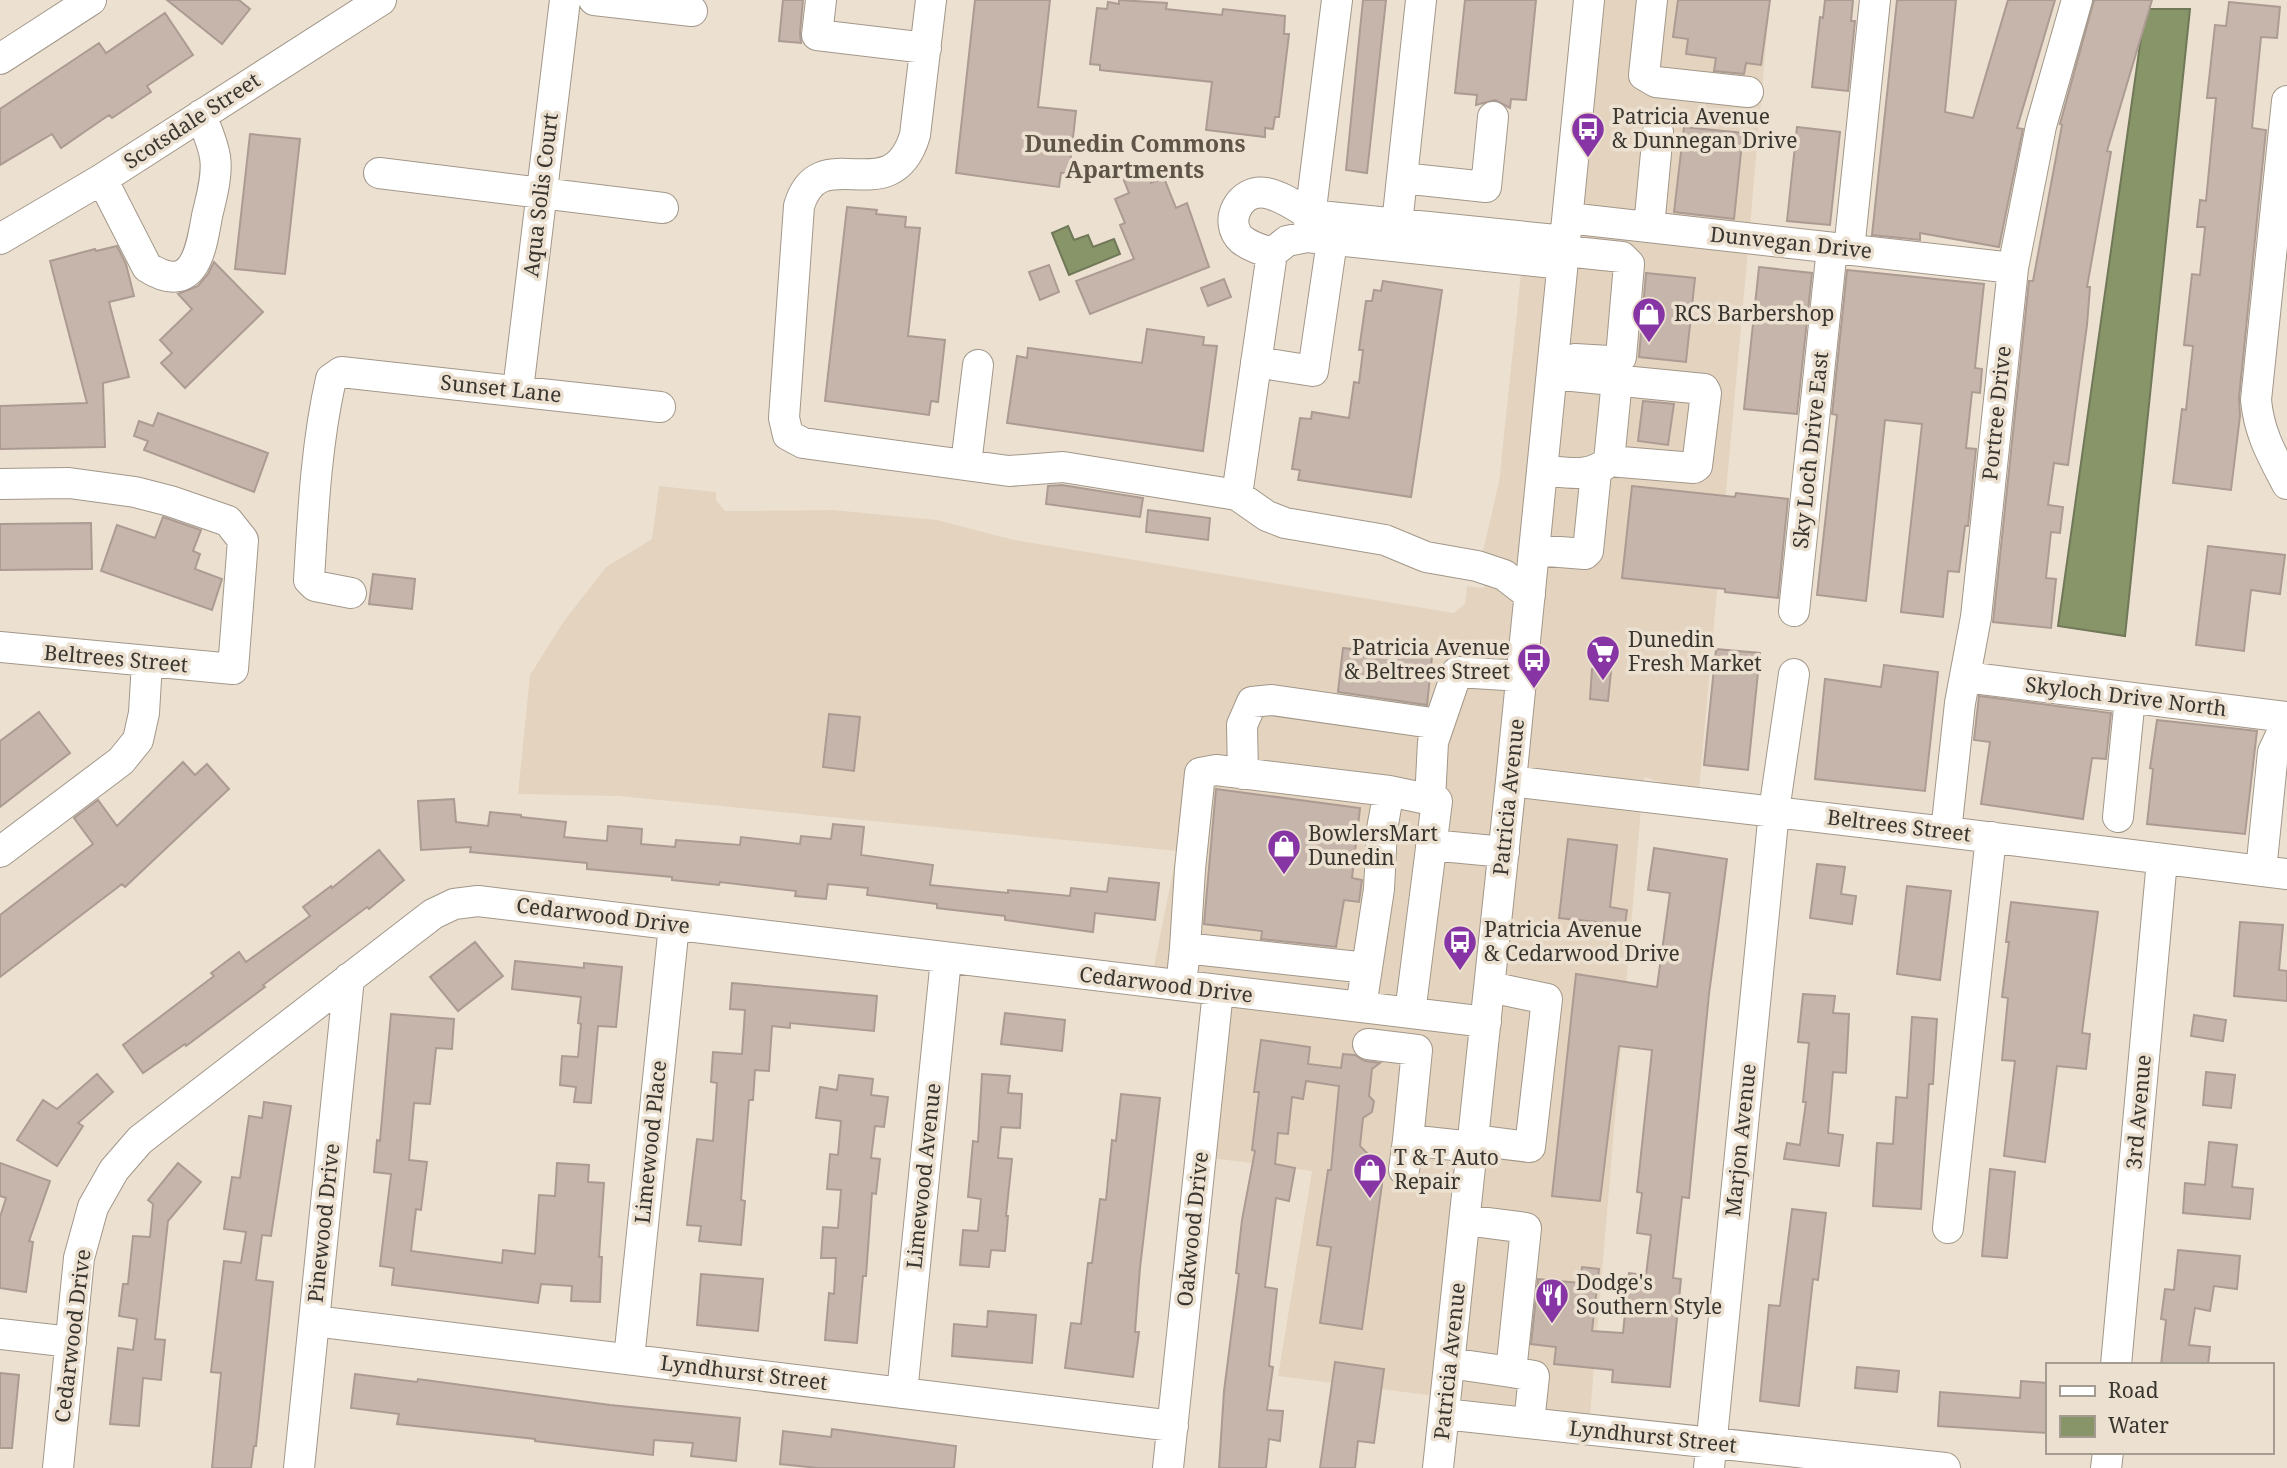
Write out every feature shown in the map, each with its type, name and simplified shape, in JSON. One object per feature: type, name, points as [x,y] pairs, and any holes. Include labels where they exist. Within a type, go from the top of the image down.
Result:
[{"type":"street","points":[[0,59],[91,0]]},
{"type":"street","name":"Scotsdale Street","points":[[0,239],[102,179],[381,0]]},
{"type":"street","name":"Aqua Solis Court","points":[[518,390],[565,0]]},
{"type":"street","points":[[594,0],[692,11]]},
{"type":"street","points":[[821,0],[817,35],[926,48]]},
{"type":"street","points":[[931,0],[911,150],[901,163],[889,171],[876,176],[837,173],[822,175],[803,193],[799,206],[783,418],[788,435],[803,443],[1009,471],[1063,467],[1237,495],[1267,516],[1285,523],[1385,540],[1426,557],[1477,566],[1504,575],[1530,595]]},
{"type":"street","points":[[1256,362],[1313,371],[1316,231],[1336,0]]},
{"type":"street","points":[[1396,235],[1421,0]]},
{"type":"street","name":"Patricia Avenue","points":[[1438,1468],[1504,852],[1589,0]]},
{"type":"street","points":[[1652,0],[1644,75],[1656,82],[1748,92]]},
{"type":"street","name":"Sky Loch Drive East","points":[[1794,611],[1875,0]]},
{"type":"street","name":"Portree Drive","points":[[1946,832],[1965,677],[1976,617],[2013,268],[2041,126],[2077,0]]},
{"type":"street","points":[[2287,101],[2256,400],[2258,424],[2287,484]]},
{"type":"street","points":[[102,179],[147,267],[172,278],[186,273],[196,263],[201,251],[212,196],[215,158],[201,115]]},
{"type":"street","points":[[1402,178],[1486,187],[1493,117]]},
{"type":"street","points":[[1649,227],[1658,132]]},
{"type":"street","points":[[379,173],[663,208]]},
{"type":"street","points":[[1272,253],[1255,248],[1242,240],[1235,229],[1233,219],[1242,200],[1251,194],[1263,192],[1277,196],[1316,231]]},
{"type":"street","name":"Dunvegan Drive","points":[[1565,244],[1649,227],[2013,268]]},
{"type":"street","points":[[1237,495],[1272,253],[1287,241],[1316,231],[1565,244],[1622,257],[1629,264],[1621,357],[1609,361],[1553,366]]},
{"type":"street","points":[[966,464],[978,365]]},
{"type":"street","points":[[1542,470],[1583,473],[1602,467],[1694,468],[1706,393],[1704,389],[1617,380],[1553,366]]},
{"type":"street","name":"Sunset Lane","points":[[351,593],[315,586],[309,580],[324,409],[331,379],[341,372],[660,407]]},
{"type":"street","points":[[1534,550],[1586,554],[1588,551],[1617,380]]},
{"type":"street","name":"Beltrees Street","points":[[0,484],[69,483],[170,500],[228,522],[243,540],[233,669],[0,647]]},
{"type":"street","points":[[0,852],[121,761],[138,740],[144,713],[147,662]]},
{"type":"street","points":[[1430,800],[1433,742],[1457,672],[1522,676]]},
{"type":"street","name":"Marjon Avenue","points":[[1710,1456],[1774,811],[1794,674]]},
{"type":"street","name":"Skyloch Drive North","points":[[1965,677],[2108,693],[2287,720]]},
{"type":"street","points":[[2119,817],[2130,698]]},
{"type":"street","points":[[1243,774],[1242,726],[1252,702],[1272,700],[1439,724]]},
{"type":"street","points":[[2274,873],[2273,752],[2287,720]]},
{"type":"street","points":[[1181,986],[1200,772],[1216,770],[1389,791],[1437,801],[1410,1013]]},
{"type":"street","name":"Beltrees Street","points":[[1511,781],[2274,873]]},
{"type":"street","points":[[1361,1007],[1379,889],[1382,829],[1389,791]]},
{"type":"street","points":[[1948,1228],[1991,837]]},
{"type":"street","points":[[1431,845],[1504,852]]},
{"type":"street","name":"3rd Avenue","points":[[2116,1363],[2162,860]]},
{"type":"street","name":"Cedarwood Drive","points":[[58,1468],[79,1258],[93,1207],[114,1170],[140,1140],[433,914],[454,904],[478,901],[1486,1022]]},
{"type":"street","name":"Limewood Place","points":[[629,1359],[674,925]]},
{"type":"street","points":[[1185,948],[1367,968]]},
{"type":"street","name":"Limewood Avenue","points":[[902,1392],[946,959]]},
{"type":"street","name":"Pinewood Drive","points":[[299,1468],[349,978]]},
{"type":"street","points":[[1408,1140],[1530,1147],[1547,999],[1490,987]]},
{"type":"street","name":"Oakwood Drive","points":[[1168,1468],[1218,990]]},
{"type":"street","points":[[1368,1044],[1418,1050],[1404,1170]]},
{"type":"street","points":[[1465,1220],[1526,1228],[1511,1371]]},
{"type":"street","name":"Lyndhurst Street","points":[[314,1321],[1172,1426]]},
{"type":"street","points":[[0,1334],[71,1342]]},
{"type":"street","points":[[1449,1363],[1534,1376],[1529,1423]]},
{"type":"street","name":"Lyndhurst Street","points":[[1444,1413],[1529,1423],[1710,1456],[1945,1468]]},
{"type":"shaded area","points":[[1600,0],[1770,0],[1750,227],[1580,207]]},
{"type":"shaded area","points":[[1577,231],[1748,251],[1699,790],[1673,787],[1645,777],[1643,784],[1523,771]]},
{"type":"shaded area","points":[[1521,273],[1552,275],[1521,574],[1482,555],[1499,482]]},
{"type":"shaded area","points":[[659,486],[716,492],[716,500],[725,511],[833,510],[937,520],[1014,540],[1454,613],[1465,604],[1467,586],[1484,588],[1485,581],[1498,586],[1518,601],[1477,1008],[1153,971],[1177,851],[618,796],[518,794],[530,675],[564,621],[606,567],[652,539]]},
{"type":"shaded area","points":[[1521,794],[1641,808],[1590,1416],[1456,1399]]},
{"type":"shaded area","points":[[1227,1004],[1474,1032],[1435,1396],[1278,1376],[1312,1171],[1211,1158]]},
{"type":"water","points":[[2145,9],[2190,9],[2125,636],[2058,626]]},
{"type":"water","points":[[1068,226],[1074,240],[1088,235],[1093,247],[1114,239],[1120,254],[1069,275],[1052,233]]},
{"type":"building","points":[[167,0],[239,0],[250,9],[222,44]]},
{"type":"building","points":[[783,0],[803,0],[801,43],[779,41]]},
{"type":"building","points":[[975,0],[1050,0],[1038,107],[1076,111],[1069,173],[1061,173],[1059,187],[956,173]]},
{"type":"building","points":[[1119,0],[1167,3],[1166,9],[1222,15],[1223,9],[1285,16],[1284,34],[1289,34],[1279,117],[1275,117],[1273,129],[1265,128],[1265,137],[1206,130],[1212,82],[1100,70],[1100,65],[1090,64],[1097,8],[1107,9],[1108,2],[1119,4]]},
{"type":"building","points":[[1363,0],[1386,0],[1367,173],[1346,170]]},
{"type":"building","points":[[1465,0],[1536,0],[1526,100],[1511,99],[1510,108],[1495,100],[1476,105],[1477,95],[1455,93]]},
{"type":"building","points":[[1678,0],[1770,0],[1761,65],[1746,63],[1744,74],[1714,71],[1716,58],[1686,54],[1688,39],[1673,37]]},
{"type":"building","points":[[1825,0],[1853,0],[1851,21],[1855,21],[1848,91],[1812,87],[1820,17],[1823,18]]},
{"type":"building","points":[[1897,0],[1956,0],[1945,112],[1973,118],[2008,0],[2055,0],[2017,128],[2023,129],[1999,247],[1920,233],[1920,240],[1872,235]]},
{"type":"building","points":[[2094,0],[2152,0],[2107,151],[2111,152],[2087,287],[2090,287],[2087,325],[2068,465],[2054,463],[2048,505],[2063,507],[2060,533],[2051,532],[2046,578],[2056,579],[2051,628],[1993,622],[2029,281],[2033,281],[2062,125],[2060,124]]},
{"type":"building","points":[[2229,2],[2280,7],[2277,38],[2261,37],[2252,128],[2266,130],[2231,490],[2173,483],[2182,409],[2186,410],[2193,346],[2184,345],[2192,274],[2200,275],[2205,227],[2197,227],[2200,200],[2206,201],[2216,98],[2207,98],[2215,25],[2226,26]]},
{"type":"building","points":[[165,13],[193,55],[147,86],[151,92],[112,118],[109,115],[61,148],[52,134],[0,165],[0,109],[99,43],[106,53]]},
{"type":"building","points":[[1684,127],[1743,133],[1734,219],[1674,212]]},
{"type":"building","points":[[1797,127],[1840,132],[1830,225],[1787,221]]},
{"type":"building","points":[[250,134],[300,139],[285,274],[235,269]]},
{"type":"building","points":[[1146,169],[1151,183],[1164,178],[1176,208],[1187,203],[1209,267],[1090,314],[1076,281],[1134,259],[1120,225],[1125,223],[1115,199],[1129,193],[1123,178]]},
{"type":"building","points":[[847,207],[906,217],[905,227],[920,228],[908,336],[945,340],[938,402],[931,401],[929,415],[825,401]]},
{"type":"building","points":[[117,246],[126,264],[134,296],[109,302],[129,377],[103,383],[105,447],[0,449],[0,406],[87,403],[50,261]]},
{"type":"building","points":[[214,262],[263,312],[185,388],[161,363],[172,353],[160,340],[192,309],[178,294],[198,286]]},
{"type":"building","points":[[1049,265],[1059,292],[1040,300],[1029,272]]},
{"type":"building","points":[[1759,267],[1812,273],[1797,414],[1744,409]]},
{"type":"building","points":[[1847,270],[1984,284],[1975,368],[1982,369],[1980,393],[1972,392],[1966,448],[1976,449],[1968,526],[1965,526],[1959,572],[1948,571],[1943,617],[1901,612],[1922,424],[1885,420],[1866,601],[1817,595],[1837,415],[1832,414]]},
{"type":"building","points":[[1646,273],[1695,278],[1686,362],[1639,357]]},
{"type":"building","points":[[1224,279],[1231,297],[1208,306],[1201,288]]},
{"type":"building","points":[[1383,281],[1442,290],[1411,497],[1298,480],[1300,470],[1292,469],[1300,418],[1311,419],[1312,412],[1349,418],[1354,382],[1359,383],[1363,350],[1359,350],[1366,301],[1372,301],[1374,290],[1381,291]]},
{"type":"building","points":[[1147,329],[1204,337],[1203,345],[1217,346],[1203,451],[1007,423],[1017,356],[1027,358],[1028,348],[1142,363]]},
{"type":"building","points":[[1643,401],[1674,404],[1668,445],[1638,441]]},
{"type":"building","points":[[158,413],[268,453],[254,492],[144,450],[148,441],[134,436],[139,421],[153,426]]},
{"type":"building","points":[[1062,485],[1143,498],[1140,517],[1046,504],[1048,486]]},
{"type":"building","points":[[1632,486],[1735,497],[1736,493],[1788,499],[1778,598],[1725,592],[1725,589],[1622,578]]},
{"type":"building","points":[[1148,510],[1210,518],[1208,540],[1146,532]]},
{"type":"building","points":[[163,517],[201,530],[193,551],[200,554],[195,569],[222,579],[212,610],[101,571],[117,525],[155,538]]},
{"type":"building","points":[[91,523],[92,569],[0,570],[0,524]]},
{"type":"building","points":[[2208,546],[2285,555],[2280,594],[2251,590],[2244,651],[2196,645]]},
{"type":"building","points":[[373,574],[415,579],[412,609],[369,604]]},
{"type":"building","points":[[1343,648],[1432,657],[1427,705],[1338,692]]},
{"type":"building","points":[[1716,649],[1760,653],[1748,770],[1704,765]]},
{"type":"building","points":[[1884,665],[1938,672],[1925,791],[1815,779],[1825,679],[1881,687]]},
{"type":"building","points":[[1592,669],[1611,671],[1608,701],[1590,699]]},
{"type":"building","points":[[1979,696],[2111,713],[2106,759],[2092,758],[2083,819],[1981,804],[1990,742],[1974,740]]},
{"type":"building","points":[[39,712],[70,753],[0,807],[0,741]]},
{"type":"building","points":[[829,714],[860,717],[854,771],[823,767]]},
{"type":"building","points":[[2157,720],[2257,731],[2245,834],[2147,824],[2153,769],[2150,768]]},
{"type":"building","points":[[183,762],[195,775],[207,764],[229,789],[125,887],[122,884],[0,977],[0,915],[93,844],[74,818],[98,800],[117,826]]},
{"type":"building","points":[[1216,789],[1360,808],[1352,878],[1362,880],[1359,902],[1344,900],[1336,947],[1261,939],[1262,931],[1204,924]]},
{"type":"building","points":[[454,799],[456,822],[488,826],[490,812],[521,815],[566,822],[564,837],[607,841],[608,826],[642,829],[641,844],[675,847],[676,840],[740,845],[741,837],[800,844],[801,836],[831,839],[833,824],[864,827],[861,855],[933,865],[930,885],[1070,896],[1071,888],[1107,892],[1109,878],[1159,883],[1155,920],[1095,913],[1093,932],[1005,920],[1005,916],[937,908],[937,904],[867,895],[868,888],[828,884],[826,899],[795,896],[796,891],[587,869],[587,863],[470,852],[471,847],[421,850],[418,801]]},
{"type":"building","points":[[1568,839],[1617,845],[1610,907],[1627,910],[1625,925],[1559,918]]},
{"type":"building","points":[[1654,848],[1727,859],[1709,994],[1689,1198],[1682,1197],[1673,1278],[1681,1279],[1670,1387],[1612,1382],[1613,1370],[1554,1364],[1556,1347],[1531,1344],[1538,1279],[1580,1283],[1582,1267],[1599,1269],[1592,1331],[1623,1333],[1629,1273],[1646,1275],[1651,1235],[1637,1233],[1642,1193],[1637,1192],[1652,1050],[1619,1046],[1600,1201],[1552,1196],[1576,974],[1657,987],[1670,893],[1648,890]]},
{"type":"building","points":[[379,850],[404,880],[186,1046],[185,1044],[143,1073],[123,1045],[214,976],[211,973],[239,952],[246,962],[310,916],[303,907],[331,886],[332,888]]},
{"type":"building","points":[[1817,864],[1845,867],[1841,894],[1856,896],[1852,924],[1810,918]]},
{"type":"building","points":[[1907,886],[1951,891],[1940,980],[1897,974]]},
{"type":"building","points":[[2011,902],[2098,912],[2082,1033],[2090,1034],[2086,1069],[2057,1066],[2045,1162],[2004,1156],[2015,1061],[2002,1060],[2008,998],[2002,997]]},
{"type":"building","points":[[2240,922],[2283,925],[2279,970],[2287,971],[2287,1001],[2234,996]]},
{"type":"building","points":[[475,942],[503,976],[458,1011],[430,977]]},
{"type":"building","points":[[515,961],[584,968],[584,963],[622,967],[616,1027],[598,1026],[591,1103],[574,1102],[576,1087],[560,1085],[562,1056],[578,1057],[581,997],[512,989]]},
{"type":"building","points":[[732,983],[877,996],[874,1031],[790,1023],[790,1028],[772,1026],[769,1071],[755,1070],[753,1100],[749,1100],[741,1200],[745,1201],[741,1245],[699,1241],[701,1226],[687,1225],[697,1139],[713,1141],[717,1083],[711,1082],[713,1052],[742,1054],[745,1010],[730,1009]]},
{"type":"building","points":[[1803,994],[1835,996],[1833,1013],[1849,1014],[1846,1073],[1833,1072],[1828,1133],[1843,1135],[1839,1166],[1784,1159],[1787,1143],[1800,1145],[1806,1102],[1803,1102],[1809,1043],[1798,1042]]},
{"type":"building","points":[[1005,1013],[1065,1020],[1062,1051],[1001,1044]]},
{"type":"building","points":[[391,1014],[454,1019],[452,1049],[436,1048],[430,1104],[414,1103],[409,1160],[427,1162],[421,1210],[416,1209],[411,1251],[502,1263],[503,1250],[535,1254],[539,1195],[555,1196],[557,1163],[589,1165],[588,1182],[604,1183],[599,1257],[602,1257],[600,1302],[571,1301],[572,1286],[541,1284],[538,1303],[392,1285],[394,1268],[380,1266],[391,1174],[374,1172],[377,1140],[380,1141]]},
{"type":"building","points":[[2194,1015],[2226,1020],[2223,1041],[2191,1036]]},
{"type":"building","points":[[1912,1017],[1937,1019],[1933,1084],[1929,1084],[1921,1209],[1873,1206],[1877,1143],[1893,1144],[1896,1097],[1907,1098]]},
{"type":"building","points":[[1261,1040],[1310,1047],[1308,1064],[1341,1068],[1343,1054],[1380,1063],[1372,1069],[1369,1096],[1374,1101],[1372,1112],[1363,1118],[1360,1146],[1368,1154],[1364,1175],[1383,1177],[1362,1329],[1320,1323],[1331,1247],[1317,1245],[1328,1170],[1331,1170],[1339,1086],[1306,1081],[1303,1099],[1292,1097],[1288,1134],[1278,1133],[1275,1164],[1295,1168],[1289,1201],[1276,1198],[1265,1287],[1277,1289],[1269,1366],[1273,1367],[1267,1410],[1283,1411],[1280,1441],[1269,1439],[1266,1468],[1219,1468],[1224,1391],[1239,1274],[1236,1273],[1242,1220],[1255,1151],[1252,1150],[1259,1092],[1254,1092]]},
{"type":"building","points":[[2206,1072],[2235,1075],[2231,1108],[2203,1105]]},
{"type":"building","points":[[97,1074],[113,1092],[78,1123],[83,1126],[57,1166],[17,1140],[43,1100],[57,1109]]},
{"type":"building","points":[[982,1074],[1010,1076],[1008,1093],[1022,1094],[1020,1128],[1001,1127],[998,1158],[1012,1159],[1005,1251],[991,1250],[989,1267],[960,1265],[963,1230],[978,1231],[981,1199],[968,1197],[973,1141],[978,1142]]},
{"type":"building","points":[[839,1075],[873,1079],[871,1095],[888,1097],[884,1127],[875,1126],[871,1158],[880,1159],[876,1194],[872,1193],[866,1276],[863,1276],[857,1343],[825,1340],[829,1293],[834,1294],[836,1258],[821,1258],[823,1227],[838,1228],[841,1190],[827,1189],[830,1154],[838,1155],[841,1121],[816,1118],[820,1087],[837,1090]]},
{"type":"building","points":[[1121,1094],[1160,1098],[1140,1268],[1135,1332],[1139,1332],[1133,1377],[1065,1368],[1071,1323],[1081,1324],[1088,1263],[1092,1263],[1100,1199],[1106,1200],[1112,1140],[1116,1141]]},
{"type":"building","points":[[264,1102],[291,1106],[271,1236],[262,1235],[256,1280],[273,1282],[256,1446],[251,1468],[212,1468],[221,1373],[211,1372],[224,1261],[241,1263],[246,1232],[224,1229],[232,1177],[240,1178],[249,1116],[262,1118]]},
{"type":"building","points":[[2209,1142],[2237,1145],[2232,1187],[2253,1189],[2250,1219],[2183,1213],[2185,1183],[2205,1185]]},
{"type":"building","points":[[0,1163],[50,1181],[29,1241],[33,1242],[26,1292],[0,1288],[0,1217],[6,1198],[0,1196]]},
{"type":"building","points":[[178,1163],[201,1182],[168,1221],[155,1339],[165,1340],[161,1380],[143,1378],[139,1426],[110,1424],[118,1348],[133,1350],[137,1319],[119,1316],[123,1284],[128,1284],[133,1236],[150,1237],[153,1204],[148,1200]]},
{"type":"building","points":[[1990,1169],[2015,1172],[2007,1258],[1982,1256]]},
{"type":"building","points":[[1792,1209],[1826,1213],[1818,1280],[1813,1279],[1799,1406],[1760,1401],[1769,1305],[1780,1306]]},
{"type":"building","points":[[2178,1250],[2240,1256],[2237,1289],[2214,1286],[2210,1311],[2195,1308],[2189,1345],[2210,1347],[2208,1363],[2161,1363],[2166,1320],[2161,1319],[2165,1289],[2174,1290]]},
{"type":"building","points":[[701,1274],[763,1279],[758,1331],[697,1325]]},
{"type":"building","points":[[988,1311],[1036,1315],[1032,1363],[952,1356],[954,1324],[987,1327]]},
{"type":"building","points":[[1335,1362],[1384,1369],[1374,1443],[1358,1441],[1355,1468],[1320,1468]]},
{"type":"building","points":[[1857,1367],[1899,1371],[1897,1392],[1855,1388]]},
{"type":"building","points":[[0,1373],[19,1375],[12,1448],[0,1448]]},
{"type":"building","points":[[355,1374],[417,1382],[418,1379],[610,1405],[740,1418],[736,1461],[691,1456],[693,1443],[654,1440],[653,1455],[397,1424],[399,1414],[351,1408]]},
{"type":"building","points":[[2021,1381],[2046,1383],[2046,1433],[1938,1426],[1940,1392],[2020,1398]]},
{"type":"building","points":[[832,1429],[956,1446],[954,1468],[818,1468],[780,1464],[783,1431],[831,1437]]},
{"type":"place","name":"Patricia Avenue & Dunnegan Drive","points":[[1588,159]]},
{"type":"place","name":"RCS Barbershop","points":[[1649,344]]},
{"type":"place","name":"Dunedin Fresh Market","points":[[1603,682]]},
{"type":"place","name":"Patricia Avenue & Beltrees Street","points":[[1534,690]]},
{"type":"place","name":"BowlersMart Dunedin","points":[[1284,876]]},
{"type":"place","name":"Patricia Avenue & Cedarwood Drive","points":[[1460,972]]},
{"type":"place","name":"T & T Auto Repair","points":[[1370,1200]]},
{"type":"place","name":"Dodge's Southern Style","points":[[1552,1325]]},
{"type":"district","name":"Dunedin Commons Apartments","points":[[1135,157]]}]
